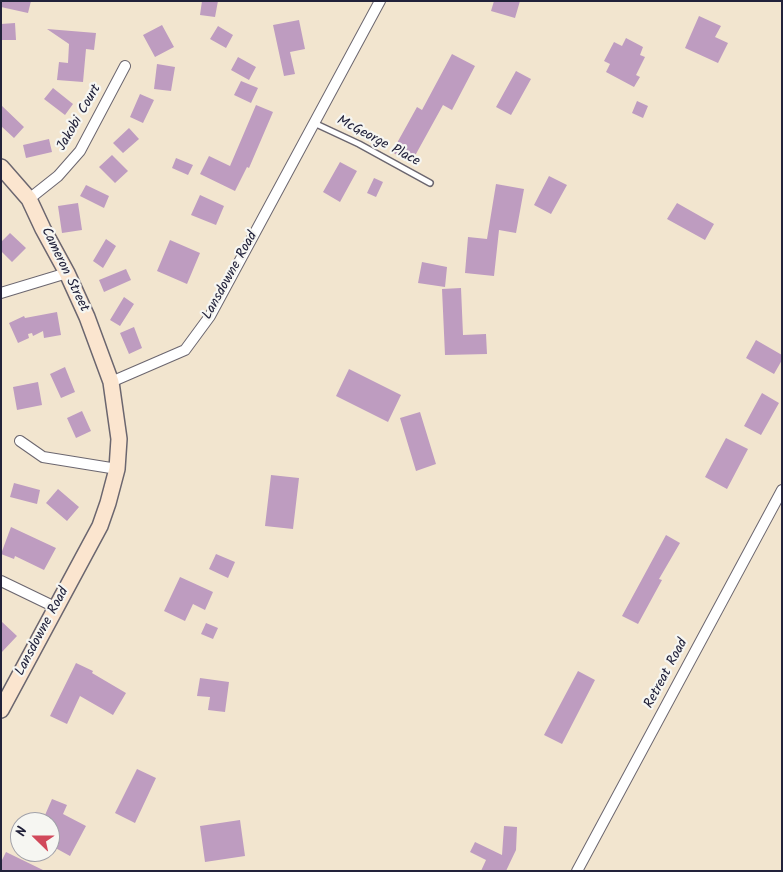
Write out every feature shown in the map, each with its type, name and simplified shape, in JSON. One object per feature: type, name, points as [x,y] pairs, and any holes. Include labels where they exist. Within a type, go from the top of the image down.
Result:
[{"type":"street","name":"Lansdowne Road","points":[[1,710],[100,526],[108,503],[117,469],[119,439],[111,382],[185,350],[210,316],[380,1]]},
{"type":"street","name":"Jakobi Court","points":[[29,199],[58,176],[80,152],[125,66]]},
{"type":"street","name":"Cameron Street","points":[[1,167],[29,199],[67,273],[87,317],[111,382]]},
{"type":"street","points":[[1,293],[67,273]]},
{"type":"street","points":[[20,441],[43,456],[117,469]]},
{"type":"street","name":"Retreat Road","points":[[577,871],[782,490]]},
{"type":"street","points":[[1,581],[57,608]]},
{"type":"lane","name":"McGeorge Place","points":[[314,123],[359,144],[430,183]]},
{"type":"building","points":[[1,1],[31,1],[28,13],[1,7]]},
{"type":"building","points":[[202,1],[218,1],[215,17],[200,15]]},
{"type":"building","points":[[494,1],[520,1],[515,18],[491,11]]},
{"type":"building","points":[[699,16],[721,26],[715,37],[728,43],[718,63],[685,48]]},
{"type":"building","points":[[299,20],[305,49],[290,52],[295,74],[284,76],[273,25]]},
{"type":"building","points":[[15,23],[16,40],[1,40],[1,24]]},
{"type":"building","points":[[162,25],[174,47],[155,57],[143,35]]},
{"type":"building","points":[[218,26],[233,35],[226,48],[210,39]]},
{"type":"building","points":[[47,29],[96,33],[94,50],[86,49],[83,82],[57,80],[59,62],[68,63],[69,44]]},
{"type":"building","points":[[626,38],[643,47],[640,55],[645,57],[636,75],[640,77],[634,87],[606,72],[610,64],[604,61],[614,42],[622,46]]},
{"type":"building","points":[[452,54],[475,66],[452,110],[443,105],[411,163],[392,152],[417,107],[422,110]]},
{"type":"building","points":[[238,57],[256,67],[249,80],[231,70]]},
{"type":"building","points":[[157,64],[175,67],[171,91],[154,89]]},
{"type":"building","points":[[516,71],[531,79],[511,115],[496,107]]},
{"type":"building","points":[[241,81],[258,88],[251,103],[234,95]]},
{"type":"building","points":[[53,88],[73,104],[65,115],[44,99]]},
{"type":"building","points":[[140,94],[154,100],[143,123],[130,117]]},
{"type":"building","points":[[637,101],[648,106],[643,118],[632,113]]},
{"type":"building","points":[[1,105],[24,127],[14,138],[1,126]]},
{"type":"building","points":[[256,105],[273,112],[249,168],[247,167],[235,191],[200,174],[209,156],[230,166]]},
{"type":"building","points":[[129,128],[139,139],[123,153],[113,143]]},
{"type":"building","points":[[49,139],[52,152],[26,158],[23,145]]},
{"type":"building","points":[[112,155],[128,171],[115,183],[99,167]]},
{"type":"building","points":[[176,158],[193,165],[188,175],[172,168]]},
{"type":"building","points":[[340,162],[357,171],[340,202],[323,192]]},
{"type":"building","points":[[549,176],[567,185],[551,214],[534,205]]},
{"type":"building","points":[[374,178],[383,182],[376,197],[367,193]]},
{"type":"building","points":[[496,184],[524,189],[516,233],[499,230],[494,276],[465,273],[468,237],[487,239]]},
{"type":"building","points":[[86,185],[109,196],[104,208],[80,196]]},
{"type":"building","points":[[200,195],[224,206],[216,225],[191,215]]},
{"type":"building","points":[[78,203],[82,230],[62,233],[58,206]]},
{"type":"building","points":[[677,203],[714,224],[705,240],[667,219]]},
{"type":"building","points":[[10,233],[26,248],[12,262],[1,251],[1,242]]},
{"type":"building","points":[[106,239],[116,246],[103,268],[93,261]]},
{"type":"building","points":[[170,240],[200,253],[187,284],[157,271]]},
{"type":"building","points":[[422,262],[447,267],[445,287],[418,283]]},
{"type":"building","points":[[126,269],[131,280],[104,292],[99,280]]},
{"type":"building","points":[[461,288],[463,335],[486,334],[487,354],[445,355],[442,289]]},
{"type":"building","points":[[124,297],[134,304],[120,326],[110,320]]},
{"type":"building","points":[[57,312],[61,335],[44,338],[43,331],[33,336],[32,333],[28,334],[29,338],[18,343],[9,323],[24,316],[25,318]]},
{"type":"building","points":[[134,327],[142,348],[129,354],[120,333]]},
{"type":"building","points":[[756,340],[782,355],[782,360],[774,374],[746,358]]},
{"type":"building","points":[[65,367],[75,392],[61,398],[50,374]]},
{"type":"building","points":[[349,369],[401,395],[388,422],[336,396]]},
{"type":"building","points":[[38,382],[42,405],[17,410],[13,387]]},
{"type":"building","points":[[762,393],[779,403],[761,435],[744,426]]},
{"type":"building","points":[[82,411],[91,431],[76,438],[67,418]]},
{"type":"building","points":[[420,412],[436,464],[416,471],[400,418]]},
{"type":"building","points":[[726,438],[748,449],[727,489],[705,477]]},
{"type":"building","points":[[271,475],[299,478],[293,529],[265,526]]},
{"type":"building","points":[[14,483],[40,490],[37,504],[10,497]]},
{"type":"building","points":[[58,489],[79,507],[67,521],[46,503]]},
{"type":"building","points":[[11,527],[56,548],[44,570],[15,556],[14,559],[1,554]]},
{"type":"building","points":[[666,535],[680,543],[659,579],[662,580],[638,624],[622,616]]},
{"type":"building","points":[[216,554],[235,562],[228,578],[209,569]]},
{"type":"building","points":[[180,577],[213,592],[205,610],[193,604],[185,621],[164,611]]},
{"type":"building","points":[[1,621],[17,636],[1,653]]},
{"type":"building","points":[[206,623],[218,628],[213,639],[201,634]]},
{"type":"building","points":[[76,663],[93,671],[92,673],[126,693],[113,715],[80,696],[67,724],[50,716]]},
{"type":"building","points":[[578,671],[595,680],[562,744],[544,735]]},
{"type":"building","points":[[200,678],[229,682],[225,712],[208,710],[210,697],[197,696]]},
{"type":"building","points":[[137,769],[156,778],[135,823],[115,813]]},
{"type":"building","points":[[52,799],[67,805],[63,814],[86,826],[70,856],[60,850],[60,812],[46,812]]},
{"type":"building","points":[[240,820],[245,856],[205,862],[200,826]]},
{"type":"building","points":[[504,826],[517,827],[516,850],[506,871],[481,871],[486,860],[470,852],[475,842],[502,855]]},
{"type":"building","points":[[6,852],[10,854],[10,862],[27,862],[45,871],[1,871],[1,862]]}]
